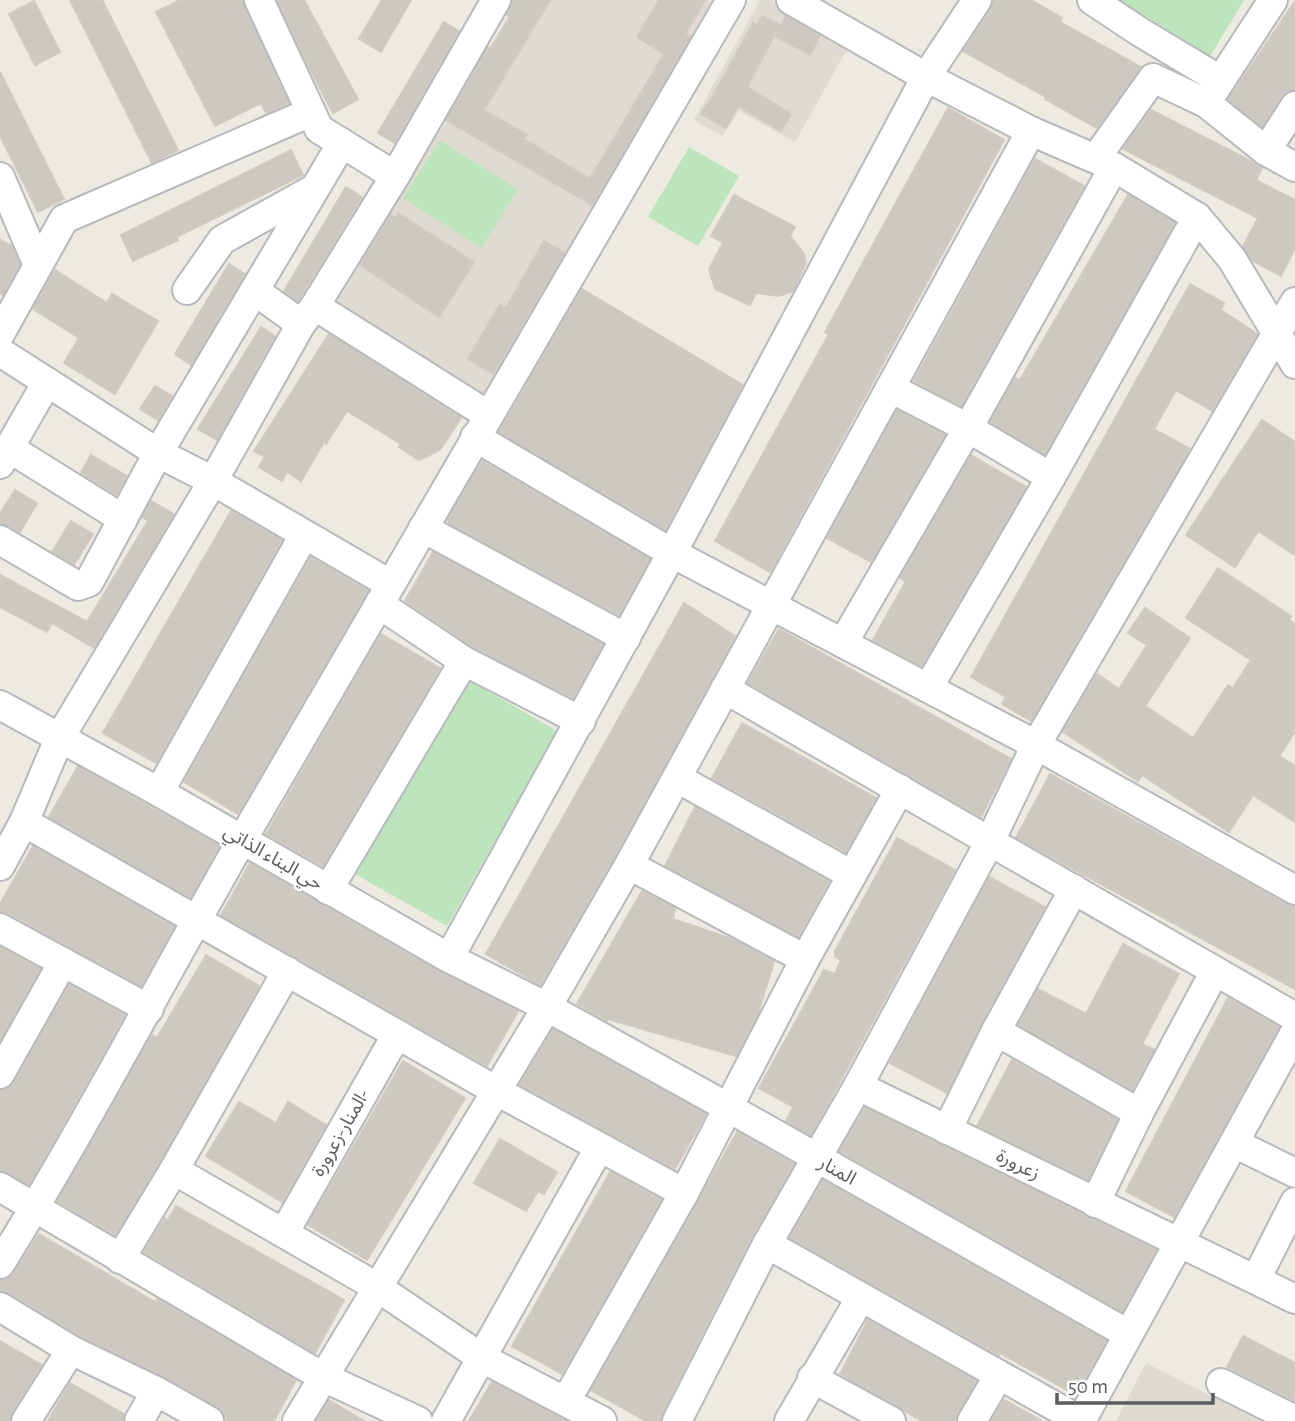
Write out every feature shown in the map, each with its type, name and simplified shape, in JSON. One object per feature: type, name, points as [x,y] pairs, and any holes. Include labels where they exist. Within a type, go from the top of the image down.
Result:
[{"type":"street","points":[[259,0],[319,129],[396,176]]},
{"type":"street","points":[[0,866],[24,822],[59,739],[213,481],[308,315],[396,176],[496,0]]},
{"type":"street","points":[[0,1264],[149,1009],[242,840],[731,0]]},
{"type":"street","points":[[790,0],[926,77],[1031,131],[1105,162],[1197,217],[1232,259],[1295,364]]},
{"type":"street","points":[[449,958],[673,553],[926,77],[977,0]]},
{"type":"street","points":[[1092,0],[1140,32],[1213,92],[1266,151],[1295,167]]},
{"type":"street","points":[[1213,92],[1273,0]]},
{"type":"street","points":[[843,643],[968,428],[1105,162],[1153,78],[1213,92]]},
{"type":"street","points":[[1266,151],[1295,106]]},
{"type":"street","points":[[0,334],[64,219],[311,112]]},
{"type":"street","points":[[297,1421],[547,1007],[629,865],[1031,131]]},
{"type":"street","points":[[0,540],[78,586],[89,582],[158,453],[342,143]]},
{"type":"street","points":[[0,177],[38,265]]},
{"type":"street","points":[[187,289],[222,240],[315,189]]},
{"type":"street","points":[[928,688],[1051,477],[1197,217]]},
{"type":"street","points":[[255,291],[308,315],[673,553],[1036,745],[1295,890]]},
{"type":"street","points":[[677,1421],[767,1244],[858,1086],[990,841],[1036,745],[1295,302]]},
{"type":"street","points":[[0,352],[158,453],[213,481],[304,535],[385,594],[464,660],[581,721]]},
{"type":"street","points":[[47,382],[5,456],[123,519]]},
{"type":"street","points":[[890,388],[968,428],[1051,477]]},
{"type":"street","points":[[423,528],[626,638]]},
{"type":"street","points":[[159,792],[304,535]]},
{"type":"street","points":[[328,890],[464,660]]},
{"type":"street","points":[[725,689],[1295,1017]]},
{"type":"street","name":"حي البناء الذاتي","points":[[0,705],[159,792],[449,958],[547,1007]]},
{"type":"street","points":[[677,778],[852,875]]},
{"type":"street","points":[[566,1401],[684,1193],[805,959],[900,789]]},
{"type":"street","points":[[24,822],[495,1090],[684,1193]]},
{"type":"street","points":[[629,865],[805,959]]},
{"type":"street","points":[[947,1130],[996,1031],[1074,890]]},
{"type":"street","points":[[0,928],[149,1009]]},
{"type":"street","points":[[0,1074],[63,962]]},
{"type":"street","points":[[120,1259],[287,971]]},
{"type":"street","points":[[1095,1203],[1139,1113],[1215,971]]},
{"type":"street","name":"المنار","points":[[547,1007],[1128,1334]]},
{"type":"street","points":[[996,1031],[1139,1113]]},
{"type":"street","points":[[767,1244],[1081,1421],[1295,1032]]},
{"type":"street","name":"المنار-زعرورة-","points":[[284,1233],[397,1034]]},
{"type":"street","name":"زعرورة","points":[[858,1086],[1295,1299]]},
{"type":"street","points":[[1234,1143],[1295,1173]]},
{"type":"street","points":[[446,1421],[599,1148]]},
{"type":"street","points":[[174,1170],[377,1287],[482,1358],[602,1421]]},
{"type":"street","points":[[0,1187],[323,1377],[418,1421]]},
{"type":"street","points":[[1256,1279],[1295,1202]]},
{"type":"street","points":[[789,1421],[861,1297]]},
{"type":"street","points":[[0,1307],[71,1350],[156,1391],[209,1421]]},
{"type":"street","points":[[26,1421],[71,1350]]},
{"type":"street","points":[[972,1421],[999,1375]]},
{"type":"street","points":[[812,1378],[891,1421]]},
{"type":"street","points":[[1221,1384],[1295,1420]]},
{"type":"street","points":[[139,1421],[156,1391]]},
{"type":"shaded area","points":[[518,0],[709,0],[718,6],[488,399],[336,304]]},
{"type":"shaded area","points":[[760,0],[771,0],[850,44],[795,142],[739,111],[722,136],[694,120]]},
{"type":"shaded area","points":[[1146,1363],[1260,1421],[1116,1421]]},
{"type":"green space","points":[[1119,0],[1244,0],[1210,56]]},
{"type":"green space","points":[[440,140],[518,190],[481,248],[403,198]]},
{"type":"green space","points":[[689,147],[739,176],[698,246],[648,217]]},
{"type":"green space","points":[[463,677],[557,731],[447,926],[353,873]]},
{"type":"building","points":[[70,0],[102,0],[178,150],[152,163]]},
{"type":"building","points":[[180,0],[243,0],[289,103],[266,113],[261,103],[215,126],[156,12]]},
{"type":"building","points":[[277,0],[304,0],[358,99],[333,113]]},
{"type":"building","points":[[382,0],[411,0],[381,52],[359,39]]},
{"type":"building","points":[[513,0],[550,0],[484,110],[527,135],[524,139],[590,179],[664,54],[637,37],[659,0],[705,0],[685,35],[691,36],[592,205],[446,120],[488,47],[491,49],[510,17],[507,15]]},
{"type":"building","points":[[993,0],[1031,0],[1062,18],[1060,22],[1141,67],[1097,128],[963,51],[991,9]]},
{"type":"building","points":[[34,1],[60,52],[35,65],[9,14]]},
{"type":"building","points":[[1295,1],[1295,89],[1281,96],[1262,127],[1228,100]]},
{"type":"building","points":[[762,16],[780,25],[747,87],[791,114],[781,131],[738,106],[726,128],[701,114],[753,23],[757,25]]},
{"type":"building","points":[[786,16],[820,36],[810,55],[775,36]]},
{"type":"building","points":[[444,22],[459,31],[395,143],[378,133]]},
{"type":"building","points":[[0,72],[64,199],[38,212],[0,136]]},
{"type":"building","points":[[948,108],[1004,140],[770,572],[715,541],[829,334],[825,332]]},
{"type":"building","points":[[1151,110],[1253,162],[1262,168],[1256,180],[1295,200],[1295,248],[1281,276],[1253,261],[1243,247],[1258,218],[1123,149]]},
{"type":"building","points":[[291,150],[303,175],[133,261],[121,235]]},
{"type":"building","points":[[1035,159],[1084,186],[961,406],[914,381]]},
{"type":"building","points":[[346,187],[362,197],[298,301],[284,291]]},
{"type":"building","points":[[734,195],[795,227],[790,236],[804,254],[806,263],[793,291],[779,296],[756,293],[750,305],[715,289],[709,269],[723,243],[711,236]]},
{"type":"building","points":[[1128,195],[1175,223],[1045,454],[990,422],[1015,378],[1020,380]]},
{"type":"building","points":[[398,213],[474,262],[439,317],[360,265],[391,215],[395,218]]},
{"type":"building","points":[[0,240],[12,246],[20,264],[3,295],[0,293]]},
{"type":"building","points":[[544,241],[565,253],[493,374],[468,359],[500,304],[506,308]]},
{"type":"building","points":[[229,264],[245,274],[191,365],[175,354]]},
{"type":"building","points":[[55,270],[107,303],[112,294],[158,321],[115,394],[64,363],[79,338],[33,309]]},
{"type":"building","points":[[1190,284],[1224,303],[1221,310],[1257,334],[1212,411],[1176,390],[1154,429],[1190,449],[1031,721],[1002,704],[1006,697],[971,677]]},
{"type":"building","points":[[582,289],[743,385],[665,530],[499,432]]},
{"type":"building","points":[[261,327],[275,336],[217,440],[198,429]]},
{"type":"building","points":[[329,334],[461,418],[440,450],[419,460],[399,447],[401,444],[347,411],[326,444],[324,442],[301,481],[287,472],[282,481],[259,467],[265,457],[254,451]]},
{"type":"building","points":[[155,386],[172,396],[158,420],[140,409]]},
{"type":"building","points":[[897,410],[945,435],[871,562],[827,538]]},
{"type":"building","points":[[1262,420],[1295,442],[1295,555],[1258,531],[1235,567],[1186,535]]},
{"type":"building","points":[[91,455],[127,476],[116,495],[81,473]]},
{"type":"building","points":[[971,455],[1026,487],[922,666],[873,640],[906,581],[900,578]]},
{"type":"building","points":[[482,461],[650,559],[619,615],[450,524],[447,520]]},
{"type":"building","points":[[15,490],[37,503],[20,532],[0,523],[0,514]]},
{"type":"building","points":[[151,501],[174,514],[94,648],[52,623],[47,632],[0,607],[0,575],[87,622],[148,521],[142,517]]},
{"type":"building","points":[[231,511],[282,540],[156,763],[103,733]]},
{"type":"building","points":[[71,521],[93,534],[74,565],[52,552]]},
{"type":"building","points":[[433,552],[603,644],[573,698],[472,647],[405,601]]},
{"type":"building","points":[[311,557],[368,591],[238,814],[184,782]]},
{"type":"building","points":[[1218,568],[1291,616],[1289,620],[1295,624],[1295,732],[1279,756],[1295,766],[1295,822],[1253,795],[1229,832],[1142,775],[1138,781],[1063,732],[1097,674],[1119,689],[1147,645],[1128,633],[1145,608],[1190,638],[1145,706],[1193,738],[1228,685],[1233,688],[1251,660],[1186,618]]},
{"type":"building","points":[[684,603],[735,636],[615,857],[540,985],[486,954]]},
{"type":"building","points":[[779,629],[1011,759],[981,817],[748,683]]},
{"type":"building","points":[[381,634],[440,668],[323,866],[266,834]]},
{"type":"building","points":[[742,723],[876,798],[846,852],[712,778]]},
{"type":"building","points":[[78,766],[220,846],[190,898],[49,817]]},
{"type":"building","points":[[1050,774],[1295,907],[1295,989],[1016,838]]},
{"type":"building","points":[[695,807],[829,881],[798,937],[665,866]]},
{"type":"building","points":[[897,838],[955,870],[811,1135],[786,1121],[793,1107],[759,1088],[824,970],[835,974],[841,960],[835,957],[835,951]]},
{"type":"building","points":[[33,846],[174,927],[141,986],[0,911],[0,904]]},
{"type":"building","points":[[250,863],[442,973],[518,1011],[487,1066],[221,915]]},
{"type":"building","points":[[989,877],[1045,907],[947,1093],[890,1063]]},
{"type":"building","points":[[642,891],[675,908],[673,919],[735,940],[774,961],[758,1014],[736,1056],[608,1019],[607,1021],[577,1004]]},
{"type":"building","points":[[1123,944],[1179,974],[1142,1044],[1154,1050],[1132,1090],[1018,1025],[1038,989],[1086,1014]]},
{"type":"building","points":[[0,947],[40,969],[0,1040]]},
{"type":"building","points":[[206,955],[259,986],[160,1162],[115,1235],[57,1201],[152,1035],[157,1038]]},
{"type":"building","points":[[69,985],[125,1015],[29,1185],[0,1170],[0,1091],[8,1089],[14,1082]]},
{"type":"building","points":[[1228,998],[1279,1027],[1174,1217],[1126,1191]]},
{"type":"building","points":[[553,1029],[706,1114],[675,1169],[520,1084]]},
{"type":"building","points":[[1012,1060],[1117,1120],[1088,1180],[977,1126]]},
{"type":"building","points":[[403,1061],[465,1098],[367,1260],[308,1225]]},
{"type":"building","points":[[239,1102],[276,1123],[288,1102],[326,1125],[282,1202],[206,1156]]},
{"type":"building","points":[[865,1108],[1156,1250],[1122,1312],[839,1151]]},
{"type":"building","points":[[737,1132],[794,1164],[752,1236],[662,1413],[661,1421],[646,1421],[591,1390]]},
{"type":"building","points":[[500,1139],[557,1172],[544,1194],[538,1191],[526,1211],[474,1183]]},
{"type":"building","points":[[610,1172],[661,1200],[562,1374],[512,1346]]},
{"type":"building","points":[[823,1180],[1106,1341],[1076,1395],[790,1238]]},
{"type":"building","points":[[176,1206],[344,1300],[315,1353],[144,1252],[165,1218],[168,1220]]},
{"type":"building","points":[[39,1234],[296,1380],[274,1421],[226,1421],[224,1413],[217,1407],[163,1376],[79,1335],[0,1290],[0,1281],[14,1273]]},
{"type":"building","points":[[868,1320],[976,1381],[955,1421],[922,1421],[840,1374]]},
{"type":"building","points":[[1243,1336],[1295,1363],[1295,1401],[1227,1367]]},
{"type":"building","points":[[0,1341],[42,1365],[9,1421],[0,1421]]},
{"type":"building","points":[[492,1382],[566,1421],[469,1421]]},
{"type":"building","points":[[70,1383],[124,1414],[122,1421],[48,1421]]},
{"type":"building","points":[[329,1400],[364,1421],[316,1421]]},
{"type":"building","points":[[1004,1400],[1042,1421],[991,1421]]}]
